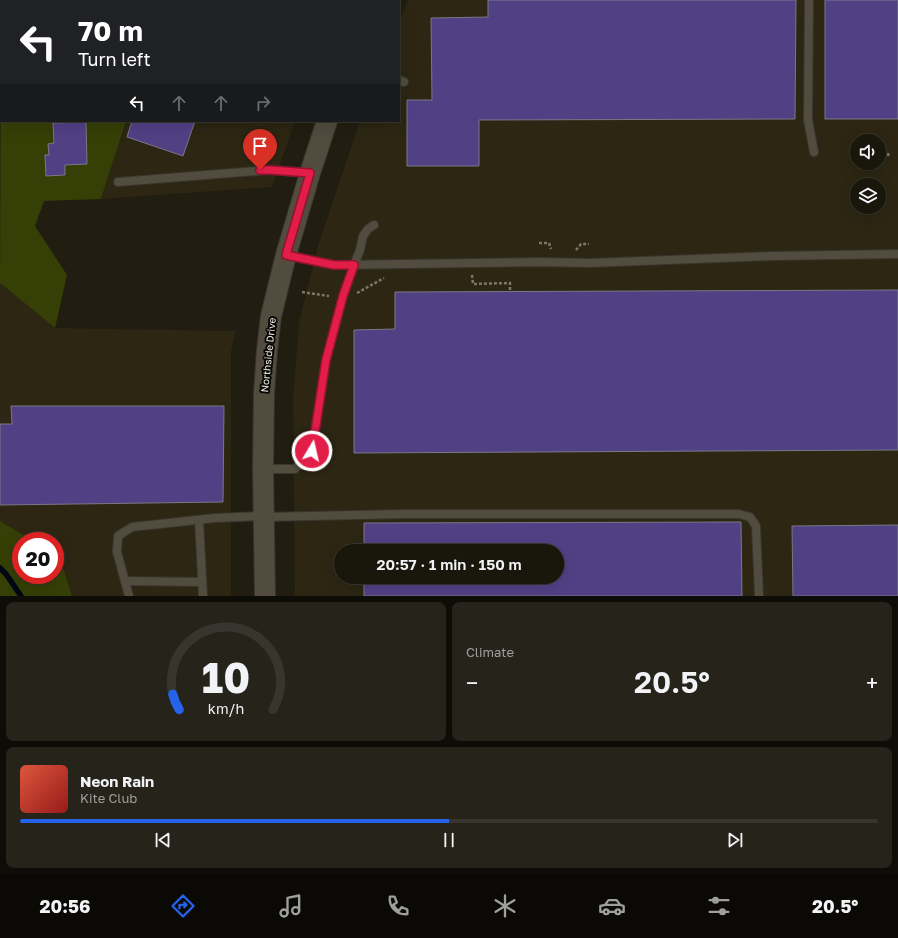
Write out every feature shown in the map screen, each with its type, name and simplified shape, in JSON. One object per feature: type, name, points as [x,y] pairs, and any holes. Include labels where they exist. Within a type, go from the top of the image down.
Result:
[{"type":"street","name":"Northside Drive","points":[[265,596],[263,468],[266,350],[271,316],[286,255],[327,122]]},
{"type":"lane","points":[[809,0],[808,120],[814,152]]},
{"type":"lane","points":[[118,182],[270,170],[310,173]]},
{"type":"lane","points":[[263,468],[295,469],[312,451],[326,360],[343,296],[360,250],[362,236],[368,229],[374,226]]},
{"type":"lane","points":[[286,255],[334,265],[354,265],[539,262],[590,263],[772,256],[898,254]]},
{"type":"lane","points":[[128,596],[118,552],[118,536],[132,527],[199,520],[264,517],[410,514],[739,514],[750,517],[756,526],[759,596]]},
{"type":"lane","points":[[199,520],[203,596]]},
{"type":"lane","points":[[125,581],[202,582]]},
{"type":"path","points":[[888,156],[889,151]]},
{"type":"path","points":[[539,243],[549,244]]},
{"type":"path","points":[[580,244],[589,244]]},
{"type":"path","points":[[472,271],[473,284],[510,283],[510,292]]},
{"type":"path","points":[[353,296],[385,278]]},
{"type":"path","points":[[302,292],[332,297]]},
{"type":"shaded area","points":[[408,0],[898,0],[898,596],[295,596],[293,397],[299,323],[318,246],[360,122],[400,122],[400,20]]},
{"type":"shaded area","points":[[126,122],[295,122],[272,187],[101,199]]},
{"type":"shaded area","points":[[0,283],[55,328],[236,331],[231,350],[231,596],[72,596],[64,571],[64,532],[19,532],[0,521]]},
{"type":"green space","points":[[1,122],[126,122],[101,199],[44,201],[35,226],[67,275],[55,328],[0,283]]},
{"type":"green space","points":[[0,521],[19,532],[12,532],[12,584],[64,584],[64,571],[72,596],[0,596]]},
{"type":"building","points":[[488,0],[796,0],[795,119],[479,120],[479,166],[407,166],[407,100],[432,100],[431,18],[488,17]]},
{"type":"building","points":[[825,0],[898,0],[898,119],[825,119]]},
{"type":"building","points":[[86,122],[87,164],[65,165],[65,175],[46,176],[45,155],[49,155],[48,144],[54,143],[53,123]]},
{"type":"building","points":[[132,122],[195,122],[183,156],[127,137]]},
{"type":"building","points":[[898,290],[898,450],[354,453],[354,330],[395,329],[395,292]]},
{"type":"building","points":[[11,406],[224,406],[223,502],[0,505],[0,424],[12,424]]},
{"type":"building","points":[[741,522],[742,596],[364,596],[364,584],[564,584],[564,544],[364,544],[364,523]]},
{"type":"building","points":[[898,525],[898,596],[793,596],[792,526]]},
{"type":"waterway","points":[[0,568],[21,596]]},
{"type":"route","points":[[260,170],[310,173],[286,255],[334,265],[354,265],[343,296],[326,360],[312,451]]}]
